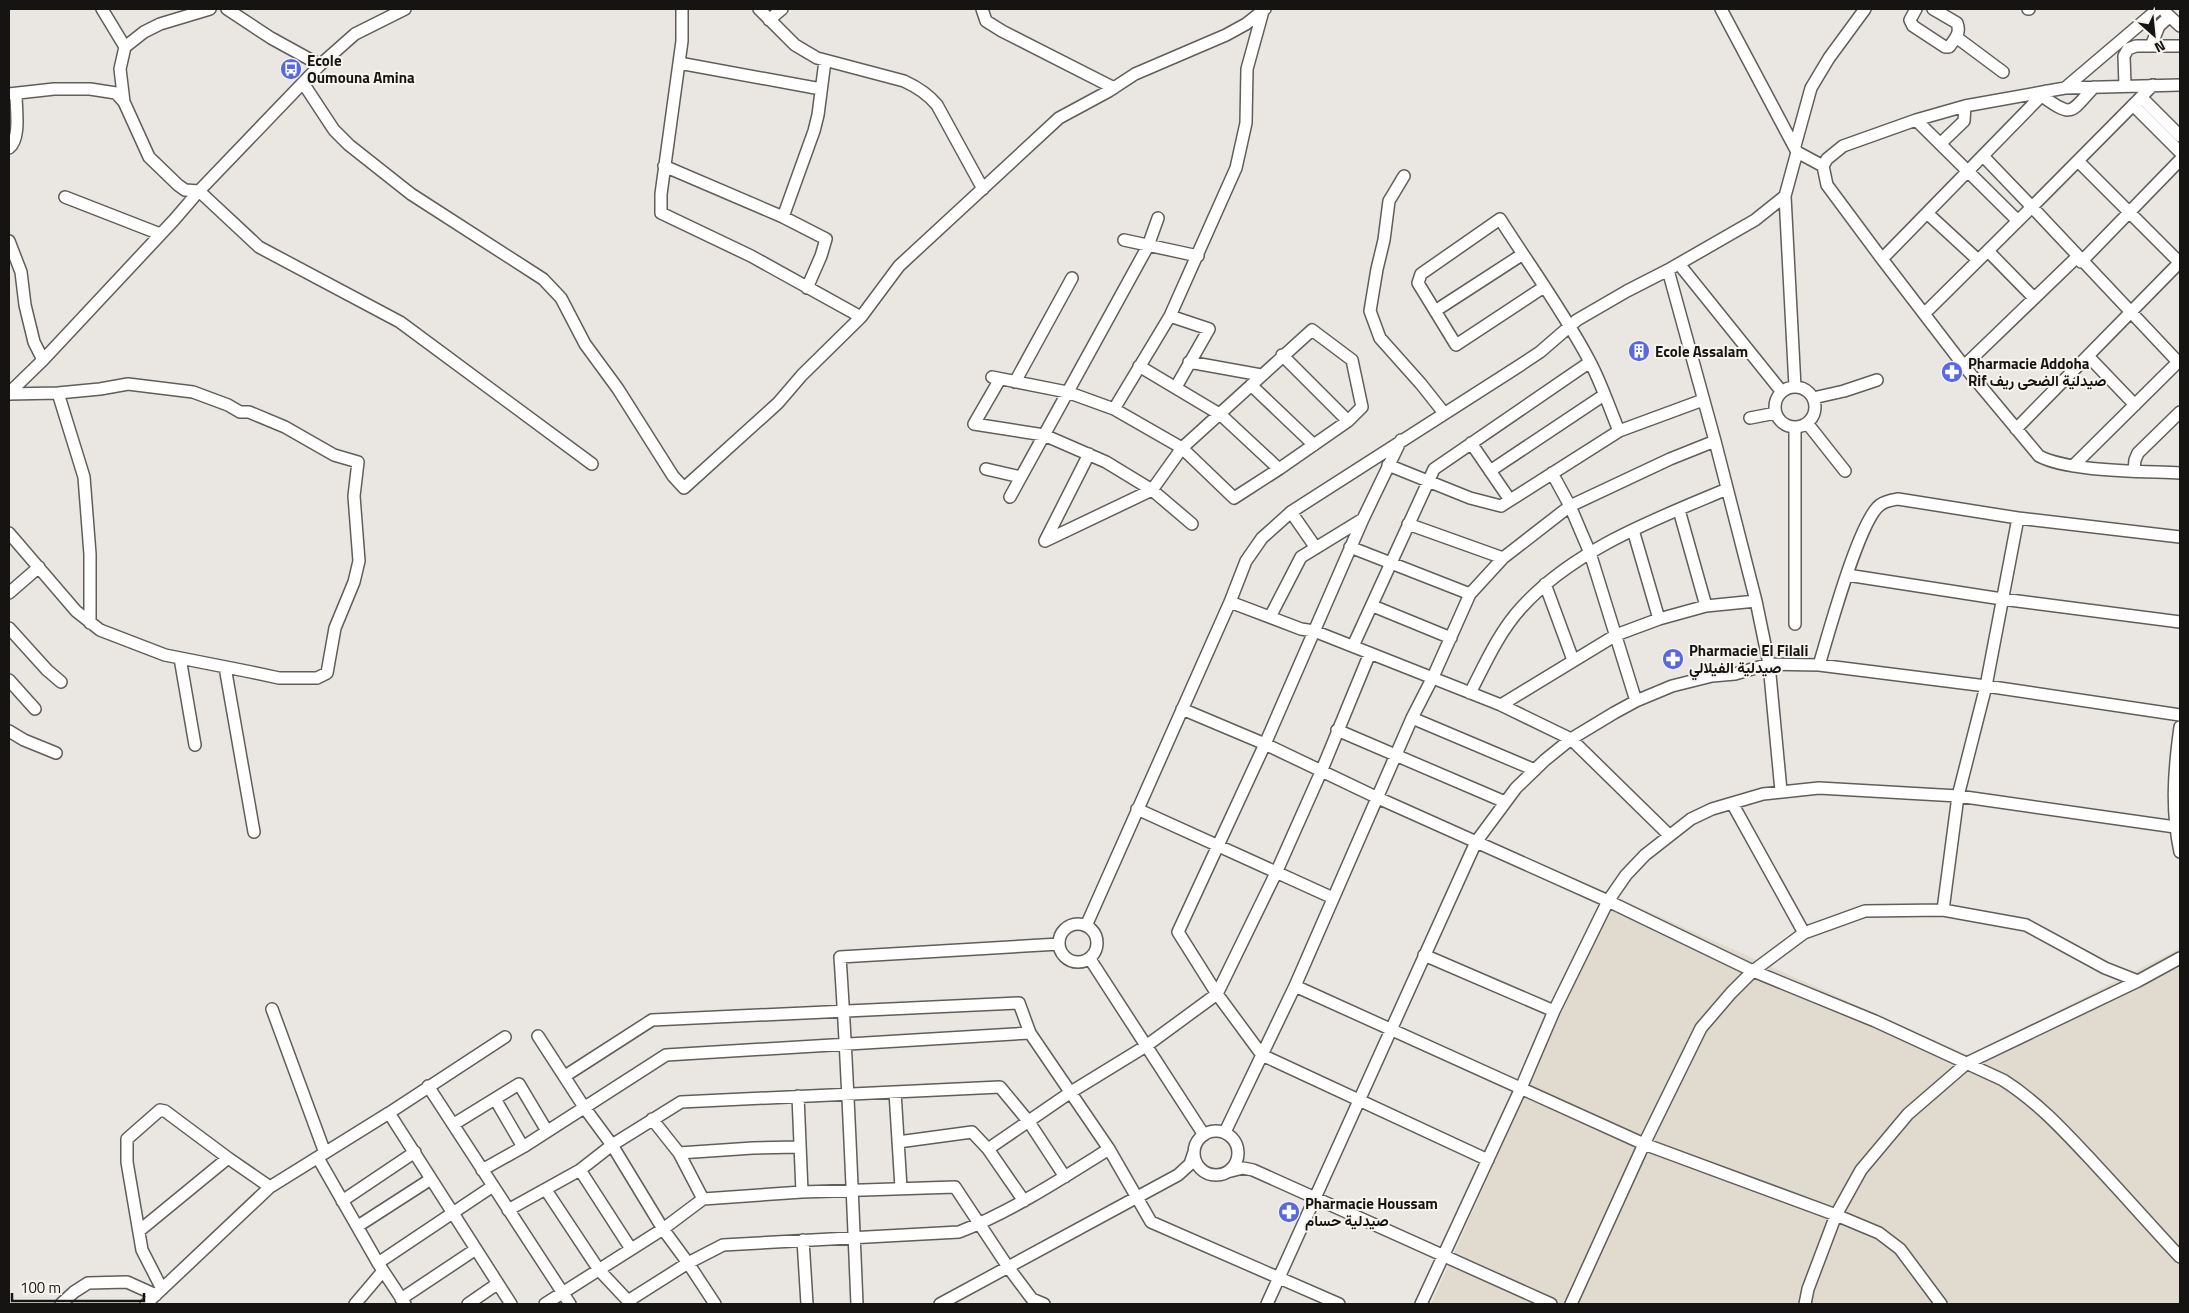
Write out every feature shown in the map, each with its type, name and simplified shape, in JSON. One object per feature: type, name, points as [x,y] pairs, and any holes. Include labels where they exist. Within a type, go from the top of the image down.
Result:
[{"type":"street","points":[[102,9],[125,47]]},
{"type":"street","points":[[124,102],[120,69],[125,47],[144,32],[160,24],[210,9]]},
{"type":"street","points":[[227,9],[271,38],[320,65]]},
{"type":"street","points":[[9,393],[43,360],[199,191],[320,65],[355,34],[379,20],[405,9]]},
{"type":"street","points":[[682,9],[683,28],[679,63],[660,194],[662,213],[751,256],[861,317]]},
{"type":"street","points":[[759,9],[795,45],[825,61],[904,81],[930,97],[937,105],[983,190]]},
{"type":"street","points":[[769,20],[782,9]]},
{"type":"street","points":[[982,9],[986,21],[1002,31],[1114,88]]},
{"type":"street","points":[[1722,9],[1796,149],[1823,166]]},
{"type":"street","points":[[1795,387],[1786,196],[1811,88],[1829,58],[1865,9]]},
{"type":"street","points":[[1912,10],[1910,20],[1913,26],[1945,47],[1949,47],[1956,37],[1959,28],[1957,23],[1933,9]]},
{"type":"street","points":[[2066,88],[2158,9]]},
{"type":"street","points":[[303,83],[334,130],[349,145],[412,194],[554,288],[585,344],[618,389],[673,476],[684,488],[778,403],[802,375],[861,317],[900,266],[1059,118],[1114,88],[1135,74],[1226,35],[1246,24],[1264,10]]},
{"type":"street","points":[[1114,410],[1138,366],[1170,316],[1198,256],[1241,153],[1246,122],[1246,69],[1264,10]]},
{"type":"street","points":[[2151,46],[2166,13],[2180,26]]},
{"type":"street","points":[[1956,37],[2003,72]]},
{"type":"street","points":[[2125,86],[2124,56],[2126,51],[2134,46],[2180,46]]},
{"type":"street","points":[[783,217],[814,131],[825,61]]},
{"type":"street","points":[[679,63],[821,89]]},
{"type":"street","points":[[2180,83],[2066,88],[2044,94],[1965,106],[1916,120],[1843,146],[1827,159],[1823,166],[1827,185],[1882,259],[1964,366],[2039,456],[2049,462],[2073,466],[2180,473]]},
{"type":"street","points":[[1924,314],[2079,162],[2153,85]]},
{"type":"street","points":[[2044,94],[2059,109],[2069,111],[2074,109],[2094,87]]},
{"type":"street","points":[[9,148],[14,144],[16,134],[13,95],[54,90],[90,89],[116,93],[124,102],[144,146],[158,166],[185,190],[199,191],[259,247],[400,322],[592,464]]},
{"type":"street","points":[[1882,259],[2044,94]]},
{"type":"street","points":[[2137,101],[2180,136]]},
{"type":"street","points":[[2137,101],[2180,152]]},
{"type":"street","points":[[1940,144],[1964,121],[1965,106]]},
{"type":"street","points":[[1916,120],[2018,221]]},
{"type":"street","points":[[1983,156],[2178,365],[2073,466]]},
{"type":"street","points":[[1964,366],[2034,298],[2079,260],[2129,213],[2180,160]]},
{"type":"street","points":[[2016,429],[2180,262],[2079,162]]},
{"type":"street","points":[[664,166],[783,217],[826,239],[807,288]]},
{"type":"street","points":[[1404,176],[1389,201],[1370,311],[1380,338],[1444,413]]},
{"type":"street","points":[[1989,191],[2002,177]]},
{"type":"street","points":[[1086,926],[1246,562],[1262,538],[1291,512],[1540,352],[1570,326],[1627,291],[1679,264],[1755,220],[1786,196]]},
{"type":"street","points":[[64,197],[160,234]]},
{"type":"street","points":[[1927,213],[1978,260]]},
{"type":"street","points":[[1010,497],[1148,246],[1158,218]]},
{"type":"street","points":[[1544,286],[1456,345],[1418,283],[1421,274],[1500,219],[1544,286],[1570,326],[1590,362],[1619,431]]},
{"type":"street","points":[[9,240],[21,272],[24,305],[34,342],[43,360]]},
{"type":"street","points":[[1124,240],[1198,256]]},
{"type":"street","points":[[1988,251],[2034,298]]},
{"type":"street","points":[[1435,311],[1523,254]]},
{"type":"street","points":[[1679,264],[1782,392]]},
{"type":"street","points":[[1668,270],[1756,601],[1769,664],[1781,791]]},
{"type":"street","points":[[1015,382],[1072,278]]},
{"type":"street","points":[[1170,316],[1209,329],[1176,387]]},
{"type":"street","points":[[1089,454],[1045,541],[1152,490],[1182,448],[1282,355],[1312,330],[1352,360],[1362,407],[1348,420],[1279,470],[1234,498],[1182,448],[1114,410],[1067,392],[996,378],[974,424],[1044,435],[1089,454],[1152,490],[1192,524]]},
{"type":"street","points":[[1282,355],[1348,420]]},
{"type":"street","points":[[2088,356],[2135,405]]},
{"type":"street","points":[[1189,362],[1261,375]]},
{"type":"street","points":[[1353,646],[1434,469],[1590,362]]},
{"type":"street","points":[[1138,366],[1220,414],[1279,470]]},
{"type":"street","points":[[1813,398],[1844,391],[1877,380]]},
{"type":"street","points":[[9,393],[58,393],[128,384],[193,392],[228,405],[240,412],[250,412],[285,427],[334,455],[358,462],[354,496],[359,561],[354,582],[335,628],[327,673],[317,678],[279,678],[165,655],[100,630],[76,611],[9,533]]},
{"type":"street","points":[[1251,385],[1314,445]]},
{"type":"street","points":[[1795,387],[1809,392],[1813,398],[1815,412],[1807,423],[1795,427],[1783,423],[1776,413],[1776,401],[1782,392],[1795,387]]},
{"type":"street","points":[[58,393],[84,477],[90,554],[90,623]]},
{"type":"street","points":[[1490,471],[1604,395]]},
{"type":"street","points":[[1388,466],[1470,498],[1501,506],[1619,431],[1703,400]]},
{"type":"street","points":[[2134,470],[2135,460],[2141,450],[2180,412]]},
{"type":"street","points":[[1750,418],[1776,413]]},
{"type":"street","points":[[1807,423],[1845,471]]},
{"type":"street","points":[[1795,427],[1795,624]]},
{"type":"street","points":[[1401,440],[1350,547],[1265,744],[1178,932],[1217,994],[1262,1055],[1488,1160]]},
{"type":"street","points":[[1225,1132],[1294,986],[1412,718],[1433,677],[1470,594],[1503,558],[1570,506],[1670,459],[1715,441]]},
{"type":"street","points":[[1471,443],[1510,500]]},
{"type":"street","points":[[986,470],[1021,477]]},
{"type":"street","points":[[1552,473],[1570,506],[1590,553],[1636,701]]},
{"type":"street","points":[[1470,693],[1495,644],[1520,609],[1545,584],[1590,553],[1633,530],[1727,489]]},
{"type":"street","points":[[1819,665],[1847,575],[1872,515],[1879,506],[1889,500],[1898,499],[2018,518],[2180,537]]},
{"type":"street","points":[[1679,510],[1706,606]]},
{"type":"street","points":[[1291,512],[1316,548]]},
{"type":"street","points":[[1943,910],[1958,796],[1986,686],[2018,518]]},
{"type":"street","points":[[1270,617],[1301,558],[1363,519]]},
{"type":"street","points":[[1408,524],[1503,558]]},
{"type":"street","points":[[1633,530],[1659,619]]},
{"type":"street","points":[[1350,547],[1470,594]]},
{"type":"street","points":[[9,593],[39,567]]},
{"type":"street","points":[[1847,575],[2002,599],[2180,622]]},
{"type":"street","points":[[1545,584],[1573,660]]},
{"type":"street","points":[[1502,705],[1616,635],[1659,619],[1706,606],[1756,601]]},
{"type":"street","points":[[1230,602],[1301,629],[1314,631],[1433,677],[1502,705],[1571,739],[1669,834]]},
{"type":"street","points":[[1372,606],[1451,638]]},
{"type":"street","points":[[9,628],[47,670],[61,682]]},
{"type":"street","points":[[988,1149],[1071,1092],[1146,1046],[1217,994],[1276,873],[1321,772],[1370,653]]},
{"type":"street","points":[[180,658],[195,746]]},
{"type":"street","points":[[1266,1304],[1476,842],[1516,788],[1571,739],[1636,701],[1672,686],[1712,676],[1735,674],[1769,664],[1819,665],[1986,686],[2180,715]]},
{"type":"street","points":[[225,667],[254,832]]},
{"type":"street","points":[[9,680],[35,709]]},
{"type":"street","points":[[1182,709],[1265,744],[1321,772],[1608,901],[1753,971],[1875,1021],[2003,1080],[2019,1090],[2074,1142],[2180,1257]]},
{"type":"street","points":[[1412,718],[1535,770]]},
{"type":"street","points":[[2180,728],[2174,765],[2175,827],[2180,852]]},
{"type":"street","points":[[1337,730],[1505,802]]},
{"type":"street","points":[[9,732],[56,753]]},
{"type":"street","points":[[1421,1304],[1521,1088],[1554,1011],[1608,901],[1626,876],[1645,855],[1669,834],[1691,819],[1712,809],[1763,794],[1818,788],[1958,796],[2175,827]]},
{"type":"street","points":[[1732,803],[1804,933]]},
{"type":"street","points":[[1136,809],[1333,898]]},
{"type":"street","points":[[1571,1304],[1644,1144],[1701,1028],[1753,971],[1804,933],[1865,911],[1943,910],[2026,925],[2104,968],[2138,981]]},
{"type":"street","points":[[1073,924],[1086,926],[1096,935],[1097,941],[1094,954],[1090,958],[1079,962],[1067,959],[1063,955],[1059,944],[1063,932],[1073,924]]},
{"type":"street","points":[[857,1304],[851,1190],[849,1094],[840,957],[1059,944]]},
{"type":"street","points":[[1424,955],[1554,1011]]},
{"type":"street","points":[[1090,958],[1204,1135]]},
{"type":"street","points":[[1805,1304],[1808,1289],[1836,1215],[1861,1170],[1888,1135],[1908,1114],[1967,1063],[2138,981],[2180,958]]},
{"type":"street","points":[[1294,986],[1644,1144],[1836,1215],[1879,1233],[1891,1240],[1900,1249],[1941,1304]]},
{"type":"street","points":[[565,1076],[652,1020],[1018,1003],[1030,1033],[1109,1149],[1151,1222],[1339,1304]]},
{"type":"street","points":[[272,1009],[322,1155],[342,1201],[380,1267],[403,1302],[476,1249]]},
{"type":"street","points":[[482,1170],[523,1147],[666,1055],[1030,1033]]},
{"type":"street","points":[[538,1036],[584,1107],[612,1145],[663,1229],[715,1304]]},
{"type":"street","points":[[146,1304],[270,1186],[389,1113],[505,1037]]},
{"type":"street","points":[[454,1124],[519,1084],[547,1131]]},
{"type":"street","points":[[428,1086],[570,1304]]},
{"type":"street","points":[[508,1210],[580,1170],[612,1145],[681,1102],[1000,1087],[1029,1122],[1065,1177]]},
{"type":"street","points":[[895,1092],[901,1188]]},
{"type":"street","points":[[798,1096],[802,1192]]},
{"type":"street","points":[[495,1099],[523,1147]]},
{"type":"street","points":[[159,1292],[142,1250],[126,1145],[127,1139],[160,1110],[164,1111],[270,1186]]},
{"type":"street","points":[[389,1113],[511,1304]]},
{"type":"street","points":[[652,1120],[678,1154],[703,1199]]},
{"type":"street","points":[[898,1142],[972,1132],[988,1149],[1024,1201]]},
{"type":"street","points":[[1178,1175],[1190,1164],[1195,1145],[1204,1135],[1210,1132],[1225,1132],[1236,1142],[1246,1162],[1253,1170]]},
{"type":"street","points":[[678,1154],[753,1148],[799,1147]]},
{"type":"street","points":[[1227,1172],[1236,1162],[1238,1148]]},
{"type":"street","points":[[546,1190],[599,1270],[630,1303],[688,1263],[724,1245],[960,1232],[981,1224],[1024,1201],[1109,1149]]},
{"type":"street","points":[[342,1201],[415,1152]]},
{"type":"street","points":[[1194,1152],[1197,1164],[1206,1172]]},
{"type":"street","points":[[139,1231],[228,1158]]},
{"type":"street","points":[[940,1304],[1178,1175],[1194,1171],[1216,1175],[1238,1169],[1253,1170],[1551,1304]]},
{"type":"street","points":[[580,1170],[631,1249]]},
{"type":"street","points":[[358,1226],[431,1179]]},
{"type":"street","points":[[355,1304],[380,1267],[493,1186]]},
{"type":"street","points":[[545,1304],[663,1229],[703,1199],[802,1192],[955,1188],[1032,1299],[1044,1304]]},
{"type":"street","points":[[803,1240],[807,1304]]},
{"type":"street","points":[[61,1304],[88,1283],[127,1282],[159,1292]]},
{"type":"street","points":[[468,1304],[498,1284]]},
{"type":"shaded area","points":[[1614,896],[1970,1056],[2180,948],[2180,1304],[1431,1304]]},
{"type":"place","name":"Ecole Oumouna Amina","points":[[291,69]]},
{"type":"place","name":"Ecole Assalam","points":[[1639,351]]},
{"type":"place","name":"Pharmacie Addoha Rif صيدلية الضحى ريف","points":[[1952,372]]},
{"type":"place","name":"Pharmacie El Filali صيدلية الفيلالي","points":[[1673,659]]},
{"type":"place","name":"Pharmacie Houssam صيدلية حسام","points":[[1289,1212]]}]
